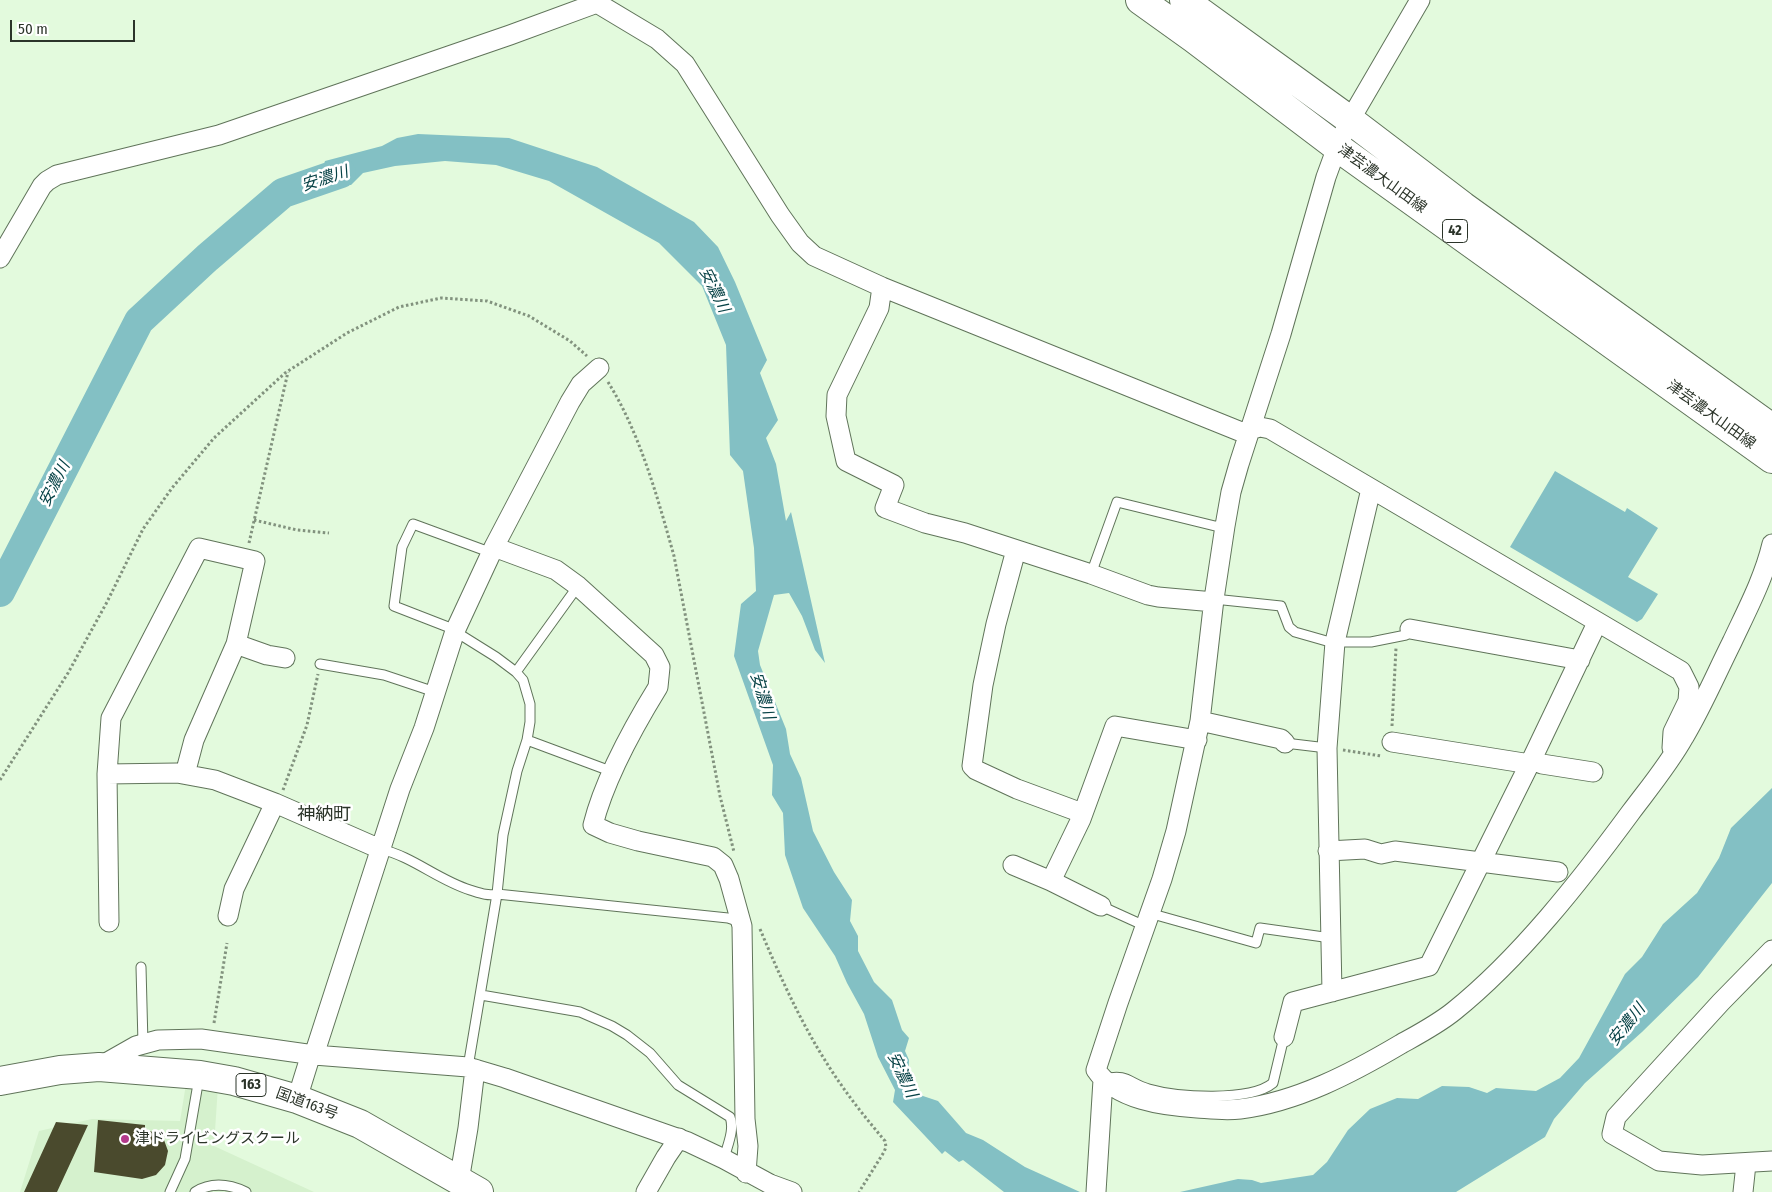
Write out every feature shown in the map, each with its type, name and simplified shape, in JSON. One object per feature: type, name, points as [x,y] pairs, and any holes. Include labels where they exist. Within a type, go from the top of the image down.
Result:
[{"type":"main road","name":"津芸濃大山田線","points":[[1140,0],[1337,147],[1772,459]]},
{"type":"main road","name":"津芸濃大山田線","points":[[1184,0],[1350,120],[1463,206],[1772,428]]},
{"type":"main road","name":"国道163号","points":[[0,1081],[60,1070],[99,1067],[200,1075],[242,1083],[297,1099],[360,1124],[469,1187]]},
{"type":"street","points":[[1420,0],[1350,120],[1337,147],[1326,177],[1281,334],[1232,492],[1214,600],[1197,740],[1176,831],[1162,879],[1096,1070],[1103,1080],[1130,1095],[1164,1106],[1221,1110],[1240,1109],[1295,1096],[1379,1057],[1429,1028],[1452,1012],[1477,991],[1520,949],[1610,841],[1672,757],[1698,712],[1748,608],[1765,569],[1772,544]]},
{"type":"street","points":[[0,258],[42,186],[57,176],[219,135],[510,35],[596,1],[657,39],[685,64],[780,215],[806,250],[814,256],[882,287],[1229,427],[1250,432],[1260,427],[1270,429],[1681,671],[1689,687],[1688,701],[1673,732],[1672,757]]},
{"type":"street","points":[[882,287],[879,308],[837,395],[836,416],[846,460],[894,485],[885,508],[925,523],[965,533],[1158,597],[1214,600]]},
{"type":"street","points":[[297,1099],[400,789],[424,728],[455,631],[493,550],[574,394],[599,368]]},
{"type":"street","points":[[1332,992],[1327,748],[1336,642],[1371,489]]},
{"type":"street","points":[[108,922],[107,774],[112,718],[199,548],[255,561],[236,644],[194,740],[185,774]]},
{"type":"street","points":[[493,550],[556,570],[578,586],[647,647],[658,661],[660,667],[658,687],[613,772],[598,805],[593,825],[610,833],[713,857],[723,865],[749,924],[742,934],[745,1119],[748,1146],[746,1173]]},
{"type":"street","points":[[1016,550],[996,624],[985,676],[972,766],[976,770],[1017,789],[1082,814]]},
{"type":"street","points":[[1284,1037],[1292,1002],[1429,966],[1597,623]]},
{"type":"street","points":[[1403,633],[1580,660]]},
{"type":"street","points":[[236,644],[267,655],[285,658]]},
{"type":"street","points":[[1200,722],[1282,739],[1285,743]]},
{"type":"street","points":[[1051,881],[1081,819],[1115,726],[1197,740]]},
{"type":"street","points":[[1392,742],[1531,761],[1593,772]]},
{"type":"street","points":[[107,774],[177,773],[216,780],[380,849]]},
{"type":"street","points":[[228,916],[234,890],[276,804]]},
{"type":"street","points":[[1328,851],[1365,850],[1381,854],[1395,851],[1558,872]]},
{"type":"street","points":[[1013,865],[1051,881],[1101,906]]},
{"type":"street","points":[[1772,950],[1721,1002],[1616,1117],[1612,1134],[1659,1162],[1702,1165],[1746,1164],[1772,1161]]},
{"type":"street","points":[[99,1067],[136,1046],[158,1040],[175,1039],[211,1040],[312,1054],[472,1068],[679,1138],[724,1159],[746,1173],[792,1192]]},
{"type":"street","points":[[469,1187],[468,1128],[472,1068]]},
{"type":"street","points":[[1096,1192],[1103,1080]]},
{"type":"street","points":[[646,1192],[679,1138]]},
{"type":"street","points":[[1743,1192],[1746,1164]]},
{"type":"lane","points":[[1091,574],[1117,502],[1215,526],[1225,526]]},
{"type":"lane","points":[[472,1068],[481,994],[497,894],[503,835],[517,771],[527,740],[530,704],[526,686],[516,672],[455,631],[394,606],[402,547],[413,524],[493,550]]},
{"type":"lane","points":[[516,672],[578,586]]},
{"type":"lane","points":[[1214,600],[1281,606],[1289,627],[1295,632],[1330,642],[1371,642],[1403,633]]},
{"type":"lane","points":[[320,664],[384,675],[429,690],[435,694]]},
{"type":"lane","points":[[527,740],[613,772]]},
{"type":"lane","points":[[1285,743],[1327,748]]},
{"type":"lane","points":[[380,849],[391,851],[449,883],[488,896],[497,894],[728,918],[749,924]]},
{"type":"lane","points":[[1101,906],[1147,919],[1256,943],[1260,928],[1330,938]]},
{"type":"lane","points":[[141,967],[143,1044]]},
{"type":"lane","points":[[481,994],[580,1012],[627,1035],[650,1054],[678,1085],[730,1117],[732,1122],[731,1131],[724,1159]]},
{"type":"lane","points":[[1103,1080],[1116,1076],[1148,1089],[1176,1093],[1214,1096],[1248,1094],[1264,1089],[1273,1082],[1284,1037]]},
{"type":"lane","points":[[170,1192],[185,1158],[200,1075]]},
{"type":"lane","points":[[195,1192],[215,1185],[226,1185],[246,1192]]},
{"type":"path","points":[[0,780],[68,673],[107,602],[143,530],[172,488],[214,438],[289,371],[347,333],[398,307],[441,298],[487,301],[529,316],[570,341],[599,368],[614,391],[633,434],[665,522],[674,556],[720,796],[736,860]]},
{"type":"path","points":[[245,558],[289,371]]},
{"type":"path","points":[[254,520],[298,530],[329,533]]},
{"type":"path","points":[[1327,748],[1388,758],[1392,742],[1403,633]]},
{"type":"path","points":[[276,804],[307,725],[320,664]]},
{"type":"path","points":[[749,924],[788,992],[812,1039],[842,1087],[885,1141],[884,1152],[859,1192]]},
{"type":"path","points":[[211,1040],[227,943]]},
{"type":"shaded area","name":"津ドライビングスクール","points":[[186,1084],[218,1086],[214,1146],[314,1192],[20,1192],[39,1131],[92,1119],[180,1121]]},
{"type":"water","points":[[418,134],[509,138],[597,167],[694,222],[718,247],[735,282],[767,360],[760,373],[778,420],[766,438],[776,464],[786,521],[791,512],[825,663],[815,650],[802,616],[789,593],[774,595],[758,651],[760,665],[786,729],[790,754],[801,778],[813,831],[834,872],[852,900],[850,921],[858,936],[858,951],[874,982],[892,1000],[902,1030],[909,1038],[905,1051],[909,1060],[908,1082],[923,1096],[938,1101],[966,1133],[983,1140],[1025,1167],[1080,1192],[1004,1192],[963,1160],[959,1162],[945,1151],[942,1154],[893,1102],[895,1090],[878,1057],[864,1014],[835,956],[803,908],[785,855],[783,813],[772,795],[773,765],[734,656],[741,604],[756,591],[754,548],[743,471],[730,455],[726,345],[702,286],[659,243],[549,181],[496,165],[445,161],[395,166],[363,173],[351,185],[290,186],[321,174],[325,161],[382,146],[397,138]]},
{"type":"water","points":[[1555,471],[1625,512],[1627,508],[1658,528],[1628,577],[1658,594],[1642,619],[1637,622],[1510,547]]},
{"type":"water","points":[[1772,788],[1772,883],[1698,977],[1642,1032],[1585,1083],[1554,1119],[1545,1137],[1456,1192],[1180,1192],[1238,1179],[1261,1183],[1313,1175],[1327,1162],[1348,1130],[1370,1109],[1397,1098],[1418,1099],[1442,1086],[1469,1087],[1487,1093],[1496,1088],[1536,1091],[1560,1078],[1579,1058],[1625,974],[1642,957],[1663,924],[1697,893],[1719,858],[1731,828]]},
{"type":"building","points":[[98,1120],[145,1125],[145,1129],[155,1133],[164,1140],[168,1151],[165,1165],[156,1175],[142,1179],[94,1172]]},
{"type":"building","points":[[56,1122],[88,1125],[57,1192],[24,1192]]},
{"type":"waterway","name":"安濃川","points":[[0,592],[139,321],[207,258],[283,193],[341,173]]},
{"type":"place","name":"津ドライビングスクール","points":[[125,1139]]},
{"type":"district","name":"神納町","points":[[324,815]]}]
